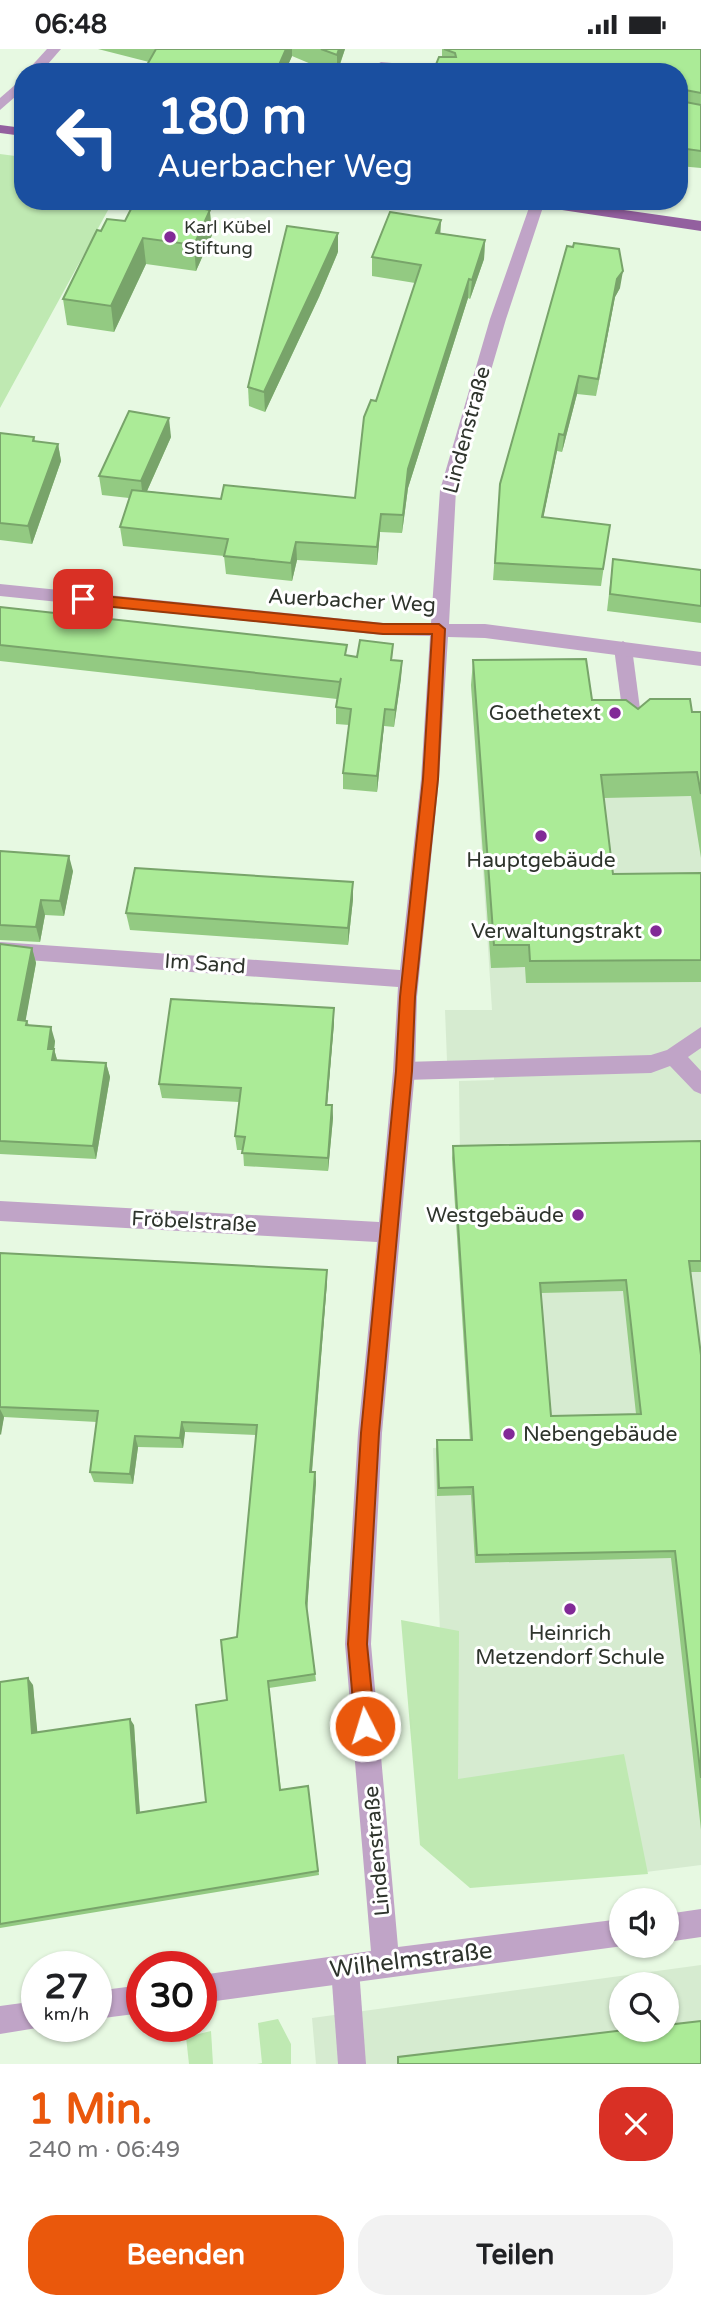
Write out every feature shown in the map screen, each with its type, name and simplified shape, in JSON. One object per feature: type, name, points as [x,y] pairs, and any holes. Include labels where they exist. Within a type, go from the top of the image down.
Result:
[{"type":"main road","points":[[589,210],[701,226]]},
{"type":"street","points":[[41,63],[54,49]]},
{"type":"street","points":[[0,106],[14,91]]},
{"type":"street","name":"Lindenstraße","points":[[386,1963],[358,1644],[370,1433],[430,779],[448,491],[531,210]]},
{"type":"street","name":"Auerbacher Weg","points":[[0,590],[383,629],[485,631],[701,659]]},
{"type":"street","points":[[623,648],[633,724]]},
{"type":"street","name":"Im Sand","points":[[0,950],[410,979]]},
{"type":"street","points":[[404,1071],[651,1064],[674,1056],[701,1036]]},
{"type":"street","points":[[674,1056],[701,1085]]},
{"type":"street","name":"Fröbelstraße","points":[[0,1211],[389,1233]]},
{"type":"street","points":[[679,1926],[701,1923]]},
{"type":"street","name":"Wilhelmstraße","points":[[217,1987],[609,1935]]},
{"type":"street","points":[[345,1969],[352,2064]]},
{"type":"street","points":[[0,2020],[21,2017]]},
{"type":"shaded area","points":[[471,685],[588,725],[701,723],[701,1865],[638,1873],[446,1789],[433,1448],[470,1446],[452,1158],[460,1157],[459,1081],[494,1080],[493,1060],[447,1061],[445,1010],[492,1010]]},
{"type":"shaded area","points":[[701,1965],[701,2064],[316,2064],[312,2018],[609,1978],[609,2042],[679,2042],[679,1972],[650,1972]]},
{"type":"green space","points":[[0,154],[14,156],[14,210],[108,210],[0,408]]},
{"type":"green space","points":[[401,1620],[459,1631],[458,1779],[624,1754],[648,1874],[470,1888],[420,1845]]},
{"type":"green space","points":[[278,2019],[291,2044],[291,2064],[257,2064],[262,2063],[258,2023]]},
{"type":"green space","points":[[187,2042],[212,2042],[213,2064],[189,2064]]},
{"type":"building","points":[[156,49],[286,49],[280,63],[148,63]]},
{"type":"building","points":[[321,49],[339,49],[337,55]]},
{"type":"building","points":[[444,49],[701,49],[701,93],[688,91],[688,63],[437,63],[439,57],[456,57],[455,53]]},
{"type":"building","points":[[688,103],[701,105],[701,151],[688,149]]},
{"type":"building","points":[[130,210],[210,210],[194,245],[143,238],[111,306],[63,299],[97,230],[101,231],[107,219],[125,221]]},
{"type":"building","points":[[390,212],[441,220],[436,233],[485,240],[472,280],[469,279],[408,469],[403,515],[381,514],[377,547],[296,542],[291,563],[224,556],[228,539],[120,527],[132,490],[221,499],[224,485],[355,498],[364,417],[371,400],[376,401],[421,265],[372,257]]},
{"type":"building","points":[[287,226],[338,233],[264,392],[248,387]]},
{"type":"building","points":[[574,243],[619,249],[623,271],[617,279],[598,379],[579,376],[564,435],[559,434],[542,517],[610,525],[603,569],[495,563],[500,484],[567,246],[573,247]]},
{"type":"building","points":[[129,411],[169,418],[141,481],[99,476]]},
{"type":"building","points":[[0,433],[34,437],[33,441],[58,444],[28,526],[0,523]]},
{"type":"building","points":[[613,559],[701,570],[701,606],[610,594]]},
{"type":"building","points":[[0,607],[347,645],[345,655],[357,657],[360,640],[393,644],[391,660],[402,661],[395,710],[385,709],[377,776],[343,773],[351,709],[336,707],[341,678],[340,682],[0,645]]},
{"type":"building","name":"Hauptgebäude","points":[[586,659],[592,700],[626,700],[638,709],[650,699],[690,699],[692,712],[701,712],[701,794],[697,772],[601,775],[613,874],[701,873],[701,960],[530,961],[529,945],[494,945],[473,660]]},
{"type":"building","points":[[0,851],[69,856],[60,901],[41,900],[36,927],[0,925]]},
{"type":"building","points":[[135,868],[353,882],[348,928],[126,913]]},
{"type":"building","points":[[0,944],[32,948],[18,1020],[27,1021],[26,1025],[51,1027],[48,1049],[54,1049],[52,1060],[106,1063],[93,1146],[0,1141]]},
{"type":"building","points":[[171,999],[334,1008],[326,1105],[332,1105],[328,1158],[242,1153],[245,1137],[235,1136],[241,1088],[159,1084]]},
{"type":"building","points":[[701,1141],[701,1261],[689,1261],[701,1355],[701,1778],[675,1551],[477,1555],[473,1487],[439,1488],[437,1440],[472,1440],[453,1146]],"holes":[[[626,1280],[641,1414],[551,1416],[540,1283]]]},
{"type":"building","points":[[0,1253],[327,1270],[310,1472],[315,1472],[306,1603],[315,1674],[268,1681],[280,1790],[308,1786],[318,1871],[0,1924],[0,1682],[28,1678],[32,1733],[130,1719],[137,1813],[206,1802],[196,1705],[227,1700],[221,1640],[237,1637],[257,1425],[182,1422],[180,1438],[135,1436],[130,1474],[90,1472],[98,1411],[0,1407]]},
{"type":"building","points":[[701,2021],[701,2064],[398,2064],[398,2057],[609,2032],[609,2042],[679,2042],[679,2024]]},
{"type":"place","name":"Karl Kübel Stiftung","points":[[170,237]]},
{"type":"place","name":"Goethetext","points":[[615,713]]},
{"type":"place","name":"Hauptgebäude","points":[[541,836]]},
{"type":"place","name":"Verwaltungstrakt","points":[[656,931]]},
{"type":"place","name":"Westgebäude","points":[[578,1215]]},
{"type":"place","name":"Nebengebäude","points":[[509,1434]]},
{"type":"place","name":"Heinrich Metzendorf Schule","points":[[570,1609]]},
{"type":"route","points":[[83,599],[276,620],[383,629],[439,629],[430,779],[370,1433],[358,1644],[365,1726]]}]
